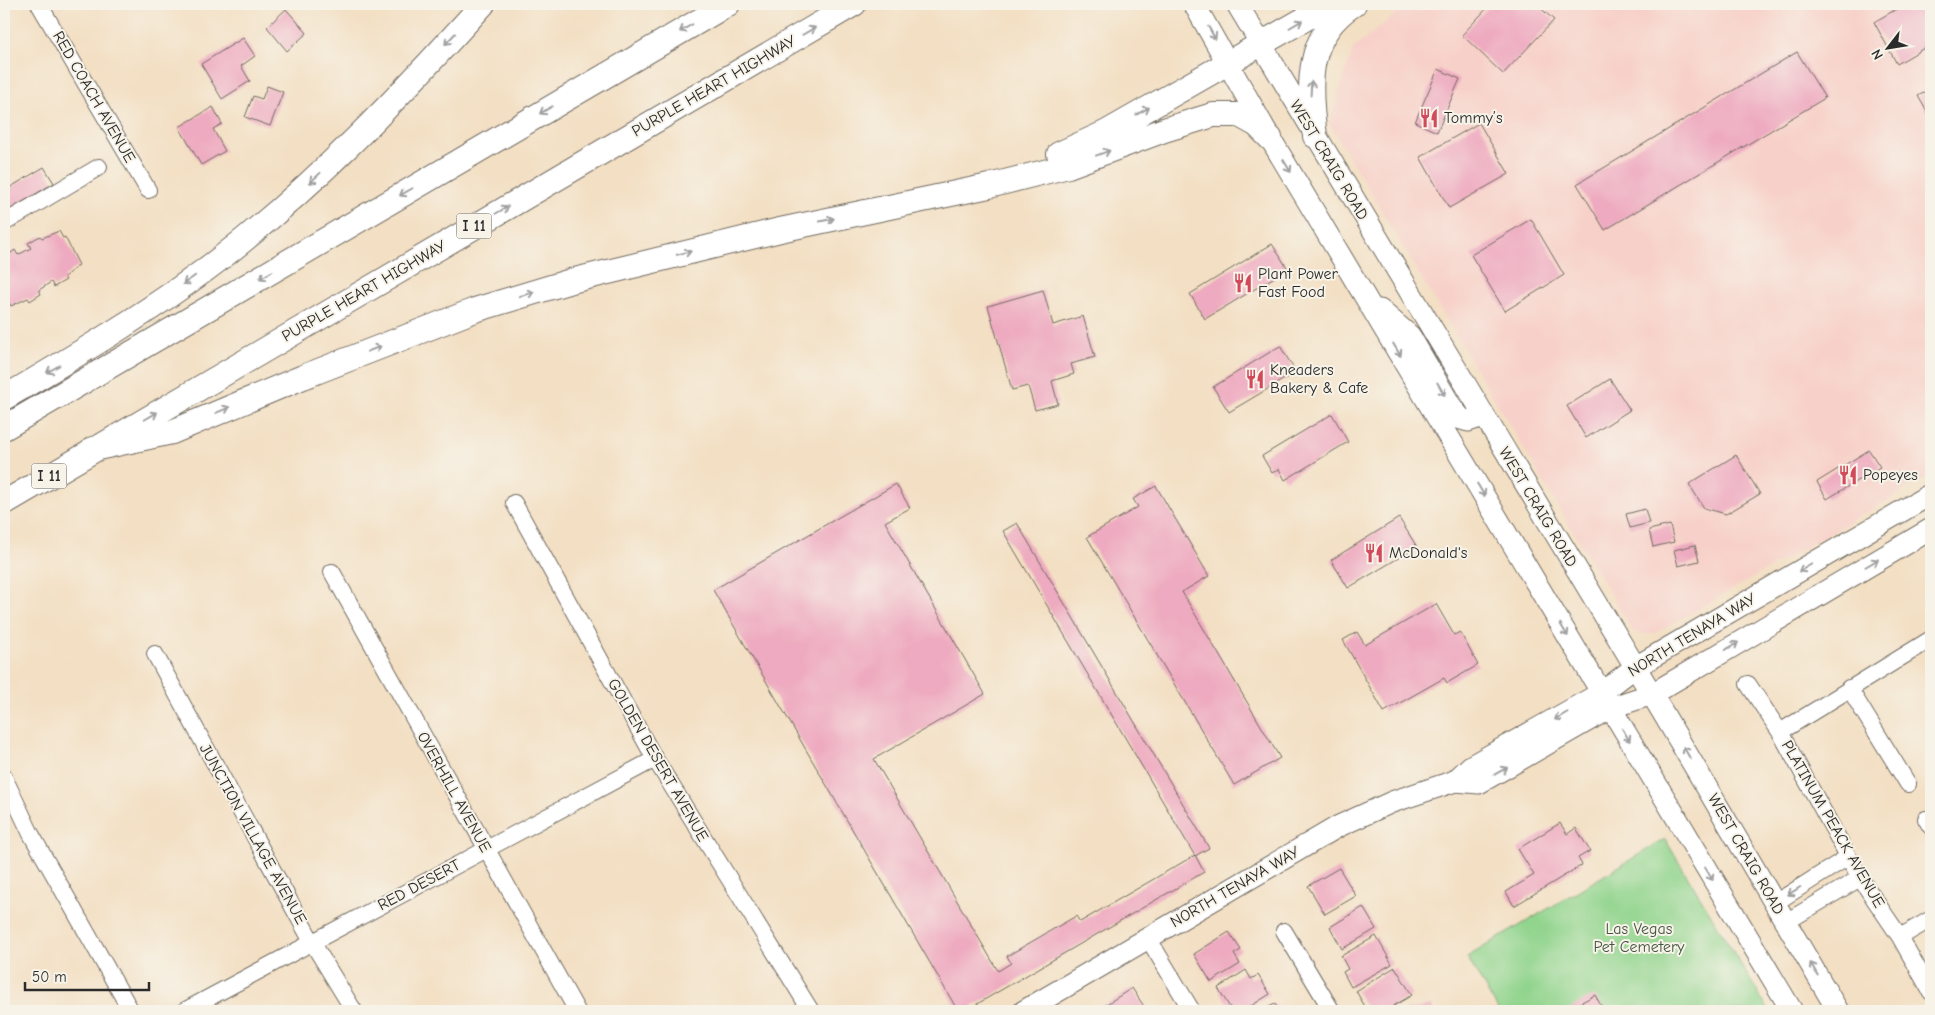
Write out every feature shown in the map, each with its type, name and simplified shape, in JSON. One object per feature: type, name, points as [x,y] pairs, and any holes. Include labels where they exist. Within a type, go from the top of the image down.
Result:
[{"type":"highway","points":[[4,398],[137,317],[217,261],[280,210],[351,144],[483,4]]},
{"type":"highway","points":[[4,428],[728,4]]},
{"type":"highway","name":"PURPLE HEART HIGHWAY","points":[[4,503],[93,449],[854,4]]},
{"type":"highway","points":[[989,186],[1107,132],[1331,4]]},
{"type":"highway","points":[[1315,136],[1311,89],[1314,55],[1321,37],[1343,11],[1354,4]]},
{"type":"highway","points":[[93,449],[172,432],[303,377],[475,310],[571,281],[780,230],[989,186],[1068,166],[1164,130],[1213,115],[1239,116],[1257,125],[1270,138]]},
{"type":"main road","points":[[1194,4],[1229,62],[1270,138],[1792,1011]]},
{"type":"main road","name":"WEST CRAIG ROAD","points":[[1236,4],[1634,668],[1652,694],[1838,1011]]},
{"type":"main road","points":[[1366,298],[1410,336],[1451,406],[1461,418],[1468,421],[1483,416]]},
{"type":"main road","name":"NORTH TENAYA WAY","points":[[1024,1011],[1354,818],[1392,802],[1455,781],[1479,783],[1605,700],[1634,668],[1931,494]]},
{"type":"main road","name":"NORTH TENAYA WAY","points":[[1605,700],[1652,694],[1931,528]]},
{"type":"street","name":"RED COACH AVENUE","points":[[39,4],[148,190]]},
{"type":"street","points":[[4,223],[99,167]]},
{"type":"street","name":"GOLDEN DESERT AVENUE","points":[[514,502],[655,759],[722,871],[811,1011]]},
{"type":"street","name":"OVERHILL AVENUE","points":[[332,572],[577,1011]]},
{"type":"street","points":[[1780,732],[1931,639]]},
{"type":"street","name":"JUNCTION VILLAGE AVENUE","points":[[155,654],[312,942],[354,1011]]},
{"type":"street","name":"PLATINUM PEACK AVENUE","points":[[1748,684],[1780,732],[1860,878],[1900,937],[1931,992]]},
{"type":"street","points":[[1849,688],[1908,784]]},
{"type":"street","name":"RED DESERT","points":[[184,1011],[655,759]]},
{"type":"street","points":[[4,777],[31,834],[131,1011]]},
{"type":"street","points":[[1775,903],[1848,857]]},
{"type":"street","points":[[1786,922],[1860,878]]},
{"type":"street","points":[[1900,937],[1931,919]]},
{"type":"street","points":[[1284,931],[1332,1011]]},
{"type":"street","points":[[1148,938],[1192,1011]]},
{"type":"shaded area","points":[[1408,4],[1931,4],[1931,475],[1652,634],[1640,634],[1632,630],[1329,123],[1353,49]]},
{"type":"green space","name":"Las Vegas Pet Cemetery","points":[[1665,839],[1769,1011],[1499,1011],[1467,957]]},
{"type":"building","points":[[1491,4],[1536,4],[1554,20],[1503,74],[1462,35]]},
{"type":"building","points":[[1905,4],[1931,4],[1931,44],[1897,64],[1874,22]]},
{"type":"building","points":[[286,9],[307,33],[287,51],[267,27]]},
{"type":"building","points":[[243,38],[255,56],[241,66],[250,81],[222,99],[201,64]]},
{"type":"building","points":[[1797,52],[1825,98],[1605,230],[1577,184]]},
{"type":"building","points":[[1438,69],[1460,79],[1437,132],[1415,122]]},
{"type":"building","points":[[267,86],[283,92],[270,126],[245,117],[253,96],[262,99]]},
{"type":"building","points":[[1931,89],[1931,119],[1918,96]]},
{"type":"building","points":[[213,107],[222,124],[213,129],[225,151],[201,165],[179,127]]},
{"type":"building","points":[[1479,123],[1509,174],[1449,208],[1420,157]]},
{"type":"building","points":[[44,167],[54,183],[4,213],[4,191]]},
{"type":"building","points":[[1531,219],[1564,275],[1505,311],[1471,255]]},
{"type":"building","points":[[59,231],[63,238],[65,237],[79,265],[64,277],[66,280],[54,287],[51,282],[39,290],[41,294],[30,301],[28,298],[11,306],[4,294],[4,258],[15,250],[18,255],[31,248],[28,243],[40,236],[42,238]]},
{"type":"building","points":[[1272,244],[1288,269],[1205,319],[1190,294]]},
{"type":"building","points":[[1043,290],[1053,325],[1083,316],[1095,357],[1071,364],[1074,374],[1052,381],[1058,404],[1035,410],[1028,386],[1012,390],[988,306]]},
{"type":"building","name":"Kneaders Bakery & Cafe","points":[[1280,346],[1296,372],[1229,412],[1213,387]]},
{"type":"building","points":[[1610,379],[1630,410],[1586,438],[1567,406]]},
{"type":"building","points":[[1332,414],[1348,442],[1285,480],[1279,469],[1272,473],[1262,456]]},
{"type":"building","name":"Popeyes","points":[[1869,450],[1880,467],[1827,499],[1817,482]]},
{"type":"building","points":[[1736,455],[1760,494],[1726,514],[1704,508],[1689,484]]},
{"type":"building","points":[[896,484],[910,508],[885,522],[985,694],[874,759],[998,971],[1011,963],[1007,956],[1076,916],[1080,922],[1195,855],[1204,872],[965,1011],[958,1011],[713,590]]},
{"type":"building","points":[[1156,486],[1209,576],[1182,592],[1280,758],[1234,785],[1087,537],[1138,507],[1133,499]]},
{"type":"building","points":[[1645,509],[1649,523],[1630,528],[1626,514]]},
{"type":"building","name":"McDonald's","points":[[1399,518],[1417,547],[1348,588],[1331,560]]},
{"type":"building","points":[[1017,523],[1209,848],[1195,856],[1003,531]]},
{"type":"building","points":[[1670,525],[1674,542],[1653,547],[1649,530]]},
{"type":"building","points":[[1695,545],[1699,561],[1678,566],[1674,550]]},
{"type":"building","points":[[1436,604],[1454,635],[1460,632],[1478,665],[1447,683],[1444,678],[1384,712],[1343,640],[1357,632],[1365,645]]},
{"type":"building","points":[[1560,823],[1567,834],[1576,828],[1590,851],[1578,858],[1582,865],[1514,906],[1506,892],[1534,875],[1518,849]]},
{"type":"building","points":[[1339,868],[1356,896],[1325,914],[1308,886]]},
{"type":"building","points":[[1363,907],[1376,929],[1342,949],[1330,927]]},
{"type":"building","points":[[1229,932],[1241,950],[1234,954],[1240,964],[1211,982],[1194,954]]},
{"type":"building","points":[[1376,936],[1392,964],[1351,987],[1343,972],[1348,969],[1341,956]]},
{"type":"building","points":[[1395,967],[1412,995],[1385,1011],[1377,1011],[1374,1006],[1367,1010],[1356,991]]},
{"type":"building","points":[[1246,970],[1251,979],[1258,975],[1270,994],[1243,1011],[1232,1011],[1218,988]]},
{"type":"building","points":[[1132,988],[1147,1011],[1100,1011],[1099,1009]]},
{"type":"building","points":[[1595,995],[1604,1011],[1565,1011]]},
{"type":"building","points":[[1275,1004],[1279,1011],[1261,1011]]},
{"type":"building","points":[[1432,1006],[1433,1011],[1404,1011],[1404,1010]]},
{"type":"place","name":"Tommy’s","points":[[1429,118]]},
{"type":"place","name":"Plant Power Fast Food","points":[[1243,283]]},
{"type":"place","name":"Kneaders Bakery & Cafe","points":[[1255,379]]},
{"type":"place","name":"Popeyes","points":[[1848,475]]},
{"type":"place","name":"McDonald's","points":[[1374,553]]}]
